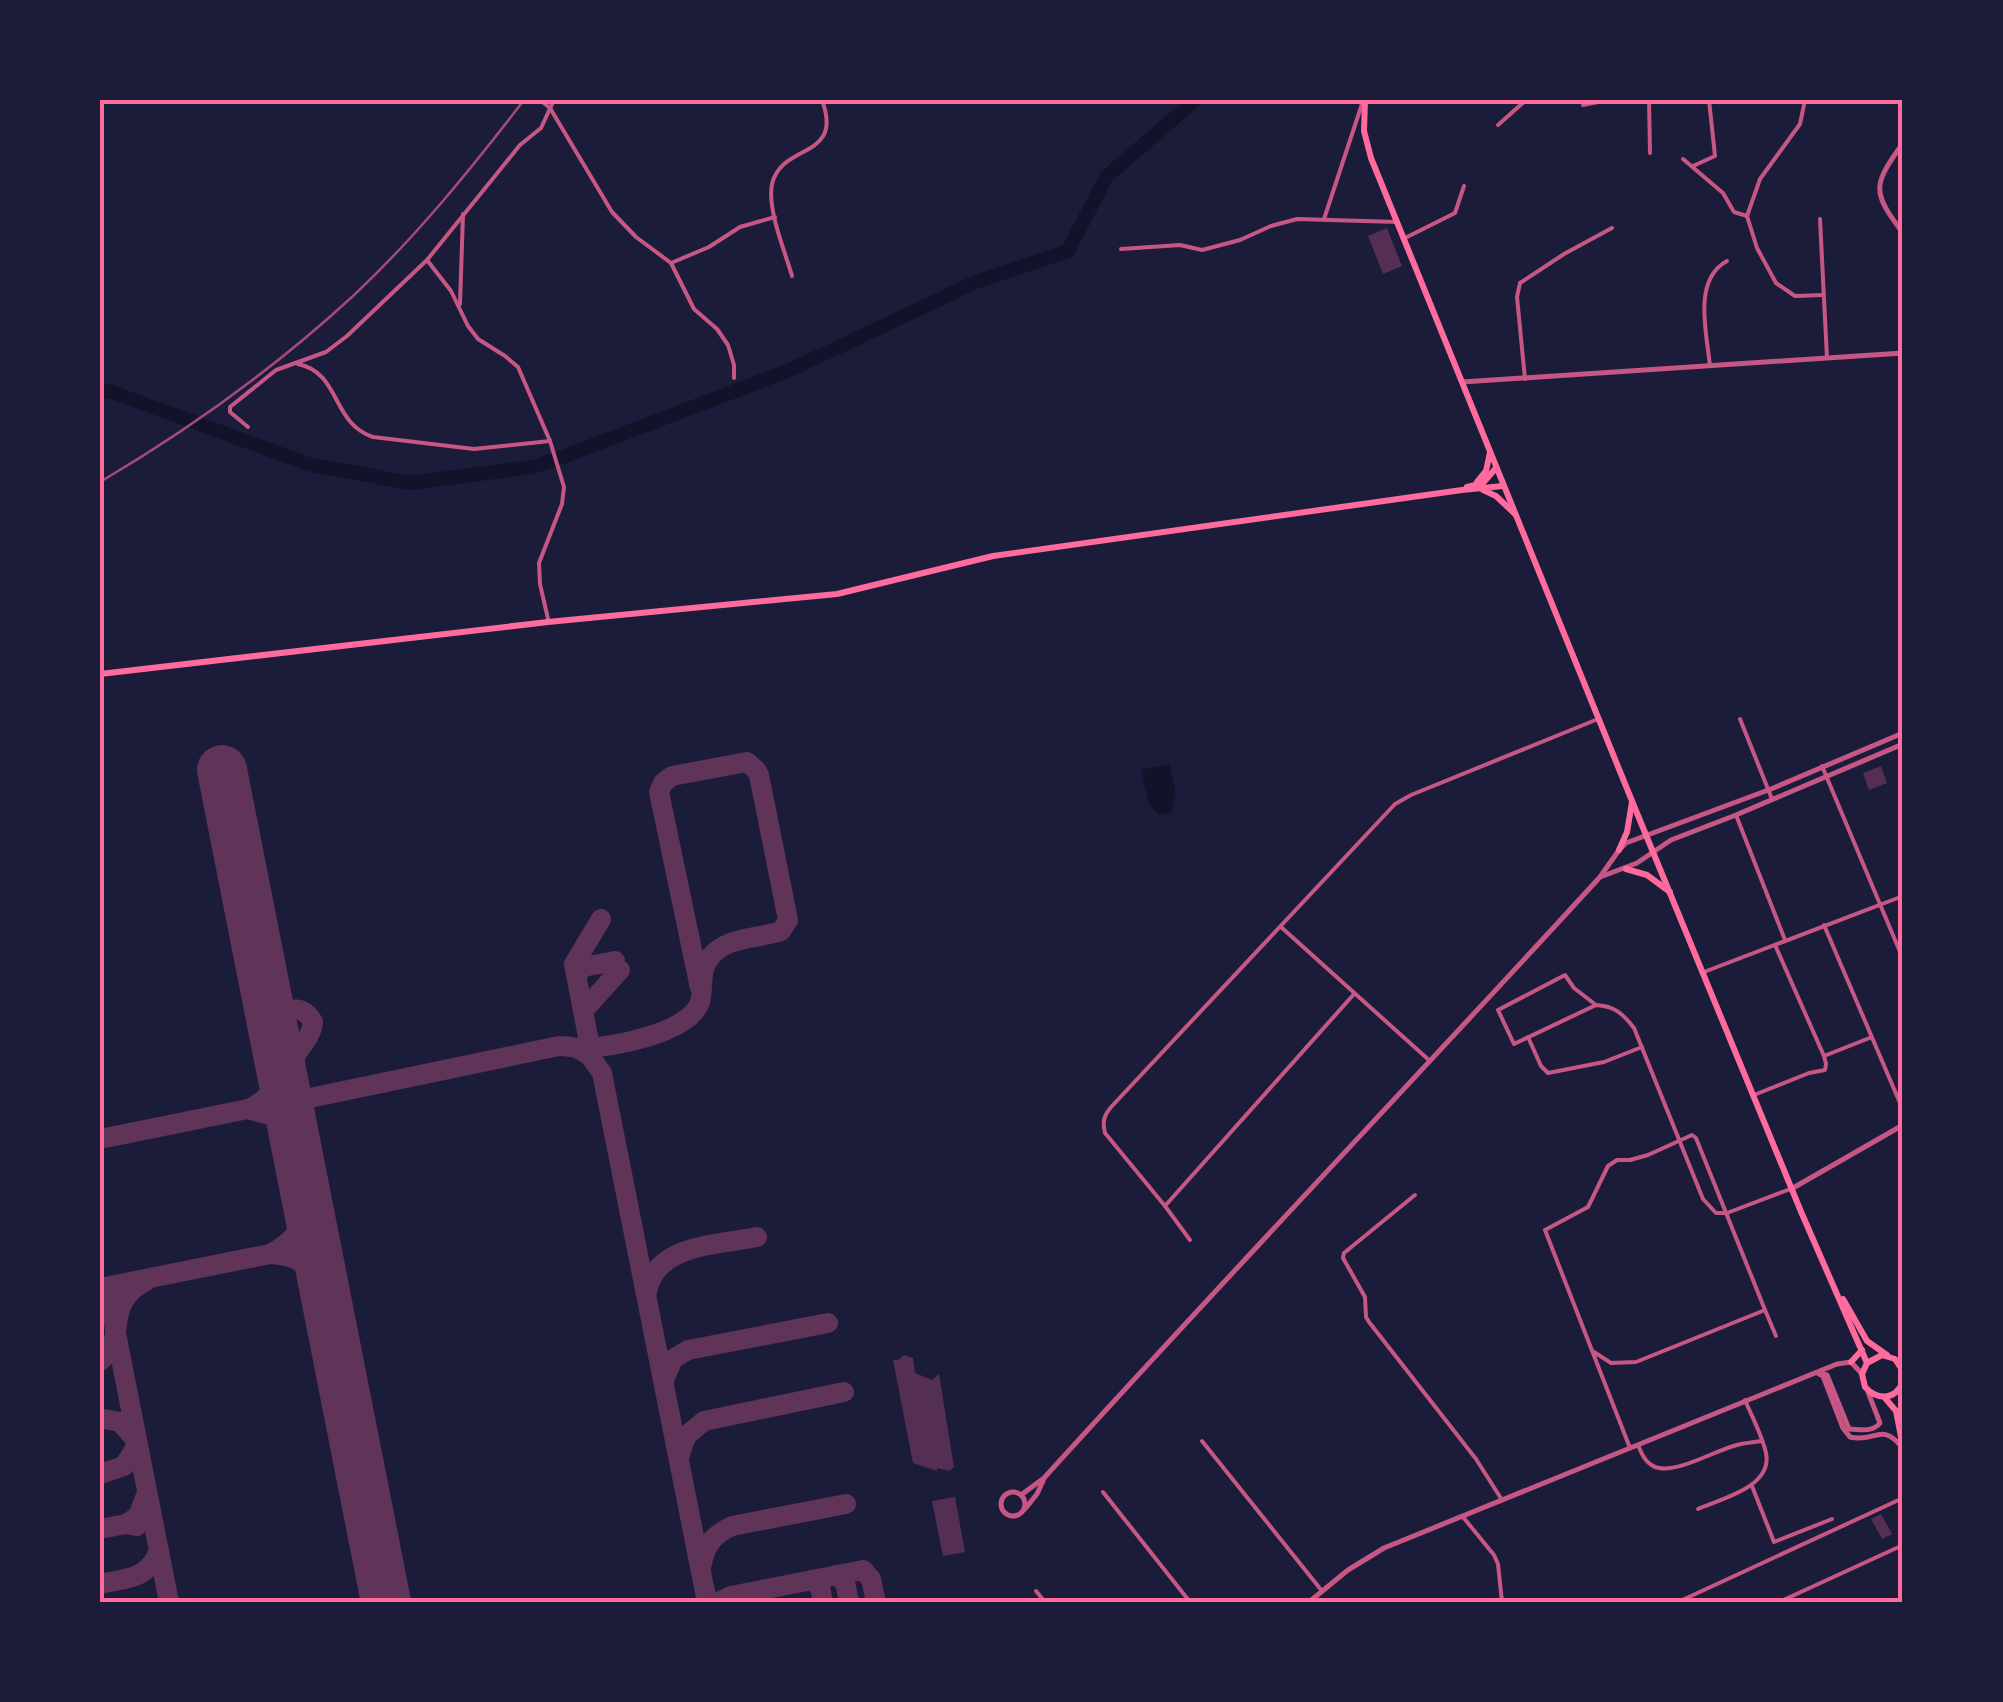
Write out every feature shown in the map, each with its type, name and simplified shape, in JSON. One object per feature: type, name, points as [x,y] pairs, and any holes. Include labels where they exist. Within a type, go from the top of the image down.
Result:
[{"type":"main road","points":[[1364,100],[1366,142],[1404,238],[1646,836],[1867,1363]]},
{"type":"main road","points":[[1475,487],[1484,476],[1490,452]]},
{"type":"main road","points":[[1475,487],[1496,468]]},
{"type":"main road","points":[[100,674],[548,622],[836,594],[993,556],[1503,486]]},
{"type":"main road","points":[[1475,487],[1496,496],[1515,514]]},
{"type":"main road","points":[[1619,850],[1627,832],[1632,801]]},
{"type":"main road","points":[[1626,869],[1647,875],[1671,893]]},
{"type":"main road","points":[[1839,1296],[1868,1341],[1899,1363],[1903,1371]]},
{"type":"main road","points":[[1851,1362],[1862,1350]]},
{"type":"main road","points":[[1888,1356],[1876,1356],[1867,1363],[1862,1374],[1868,1391],[1878,1397],[1890,1396],[1902,1385]]},
{"type":"main road","points":[[1902,1385],[1903,1405]]},
{"type":"main road","points":[[1884,1397],[1896,1411],[1903,1448]]},
{"type":"street","points":[[540,100],[550,108],[612,212],[625,228],[672,263],[694,309],[728,344],[734,378]]},
{"type":"street","points":[[248,427],[230,412],[230,406],[276,370],[326,352],[347,336],[427,260],[520,145],[540,128],[554,100]]},
{"type":"street","points":[[792,276],[775,218],[772,186],[787,162],[823,139],[828,116],[822,100]]},
{"type":"street","points":[[1324,220],[1364,100]]},
{"type":"street","points":[[1498,125],[1526,100]]},
{"type":"street","points":[[1584,105],[1608,100]]},
{"type":"street","points":[[1650,100],[1650,154]]},
{"type":"street","points":[[1694,166],[1715,156],[1708,100]]},
{"type":"street","points":[[1806,100],[1800,124],[1760,179],[1748,216],[1757,248],[1776,283],[1796,296],[1823,295]]},
{"type":"street","points":[[1903,143],[1885,168],[1879,189],[1881,203],[1903,233]]},
{"type":"street","points":[[1683,158],[1723,193],[1734,212],[1748,216]]},
{"type":"street","points":[[1404,238],[1455,213],[1464,186]]},
{"type":"street","points":[[460,309],[463,214]]},
{"type":"street","points":[[672,263],[709,248],[740,227],[775,218]]},
{"type":"street","points":[[1120,249],[1180,245],[1202,250],[1297,219],[1398,222]]},
{"type":"street","points":[[1820,220],[1826,358]]},
{"type":"street","points":[[1525,379],[1517,298],[1520,283],[1612,228]]},
{"type":"street","points":[[427,260],[478,340],[518,368],[550,441],[564,486],[562,504],[538,563],[548,622]]},
{"type":"street","points":[[1710,366],[1706,288],[1710,276],[1727,261]]},
{"type":"street","points":[[1462,382],[1903,353]]},
{"type":"street","points":[[294,363],[320,373],[352,425],[373,437],[474,449],[550,441]]},
{"type":"street","points":[[1190,1240],[1105,1133],[1102,1124],[1106,1113],[1381,816],[1396,804],[1598,719]]},
{"type":"street","points":[[1740,719],[1772,800]]},
{"type":"street","points":[[1021,1495],[1044,1478],[1431,1062],[1600,877],[1619,850],[1630,841],[1768,790],[1903,733]]},
{"type":"street","points":[[1600,877],[1626,869],[1671,840],[1903,744]]},
{"type":"street","points":[[1822,766],[1903,959]]},
{"type":"street","points":[[1736,815],[1785,940]]},
{"type":"street","points":[[1704,972],[1903,896]]},
{"type":"street","points":[[1824,925],[1903,1110]]},
{"type":"street","points":[[1281,927],[1431,1062]]},
{"type":"street","points":[[1754,1095],[1825,1070],[1824,1056],[1775,944]]},
{"type":"street","points":[[1596,1005],[1574,988],[1565,975],[1498,1010],[1514,1044],[1596,1005],[1611,1006],[1625,1016],[1634,1028],[1703,1198],[1716,1213],[1727,1213],[1792,1188],[1903,1125]]},
{"type":"street","points":[[1165,1206],[1354,994]]},
{"type":"street","points":[[1528,1037],[1548,1073],[1604,1062],[1642,1047]]},
{"type":"street","points":[[1824,1056],[1872,1037]]},
{"type":"street","points":[[1630,1448],[1545,1230],[1588,1207],[1608,1166],[1617,1160],[1648,1155],[1692,1135],[1696,1138],[1776,1336]]},
{"type":"street","points":[[1415,1195],[1344,1252],[1343,1258],[1365,1297],[1369,1322],[1476,1459],[1502,1500]]},
{"type":"street","points":[[1594,1352],[1611,1363],[1636,1362],[1765,1310]]},
{"type":"street","points":[[1309,1602],[1348,1570],[1384,1548],[1836,1364],[1851,1362],[1862,1374]]},
{"type":"street","points":[[1816,1373],[1827,1375],[1849,1428],[1871,1430],[1880,1423],[1868,1391]]},
{"type":"street","points":[[1816,1373],[1823,1376],[1842,1428],[1850,1436],[1866,1438],[1887,1433],[1903,1448]]},
{"type":"street","points":[[1698,1509],[1752,1486],[1766,1465],[1767,1455],[1746,1400]]},
{"type":"street","points":[[1202,1440],[1322,1591]]},
{"type":"street","points":[[1638,1445],[1650,1464],[1670,1468],[1736,1445],[1762,1441]]},
{"type":"street","points":[[1025,1508],[1021,1495],[1013,1492],[1001,1500],[1005,1514],[1020,1516],[1044,1478]]},
{"type":"street","points":[[1752,1486],[1774,1542],[1832,1520]]},
{"type":"street","points":[[1102,1492],[1190,1602]]},
{"type":"street","points":[[1678,1602],[1903,1498]]},
{"type":"street","points":[[1463,1517],[1494,1555],[1502,1602]]},
{"type":"street","points":[[1779,1602],[1903,1545]]},
{"type":"street","points":[[1036,1591],[1045,1602]]},
{"type":"shaded area","points":[[1169,764],[1176,794],[1172,812],[1159,815],[1149,804],[1141,770]]},
{"type":"building","points":[[1387,228],[1402,266],[1383,274],[1368,236]]},
{"type":"building","points":[[1881,766],[1887,783],[1869,790],[1863,773]]},
{"type":"building","points":[[904,1355],[913,1358],[915,1373],[932,1380],[939,1374],[954,1467],[949,1471],[913,1463],[893,1360]]},
{"type":"building","points":[[955,1497],[965,1552],[943,1556],[932,1501]]},
{"type":"building","points":[[1881,1514],[1892,1534],[1882,1539],[1871,1519]]},
{"type":"waterway","points":[[562,457],[790,370],[978,281],[1068,251],[1106,177],[1195,100]]},
{"type":"waterway","points":[[100,391],[112,392],[308,464],[410,483],[533,467],[550,461]]},
{"type":"taxiway","points":[[290,1116],[305,1099],[559,1046],[579,1048],[629,1042],[666,1030],[693,1013],[700,1002],[704,970],[715,952],[738,941],[781,931],[788,920],[759,775],[747,762],[672,776],[659,792],[700,988]]},
{"type":"taxiway","points":[[590,1047],[574,964],[601,919]]},
{"type":"taxiway","points":[[577,975],[583,967],[615,961]]},
{"type":"taxiway","points":[[583,1011],[620,970]]},
{"type":"taxiway","points":[[272,1022],[294,1010],[304,1012],[313,1022],[284,1084]]},
{"type":"taxiway","points":[[577,1048],[589,1055],[602,1073],[707,1602]]},
{"type":"taxiway","points":[[100,1139],[248,1109],[269,1094],[281,1072]]},
{"type":"taxiway","points":[[248,1109],[273,1116],[293,1130]]},
{"type":"taxiway","points":[[100,1288],[270,1254],[295,1235],[308,1208]]},
{"type":"taxiway","points":[[647,1292],[652,1276],[675,1256],[707,1245],[757,1237]]},
{"type":"taxiway","points":[[270,1254],[302,1263],[324,1287]]},
{"type":"taxiway","points":[[100,1361],[113,1342],[124,1300],[146,1281]]},
{"type":"taxiway","points":[[100,1290],[110,1303],[169,1602]]},
{"type":"taxiway","points":[[664,1380],[673,1359],[688,1350],[828,1323]]},
{"type":"taxiway","points":[[679,1457],[686,1436],[704,1421],[844,1392]]},
{"type":"taxiway","points":[[100,1474],[124,1466],[137,1441],[120,1422],[104,1419]]},
{"type":"taxiway","points":[[126,1524],[138,1516],[147,1493]]},
{"type":"taxiway","points":[[702,1564],[712,1540],[732,1526],[846,1504]]},
{"type":"taxiway","points":[[100,1529],[137,1526]]},
{"type":"taxiway","points":[[100,1584],[142,1573],[159,1551]]},
{"type":"taxiway","points":[[719,1602],[731,1596],[863,1570],[871,1579],[876,1602]]},
{"type":"taxiway","points":[[836,1575],[845,1582],[849,1602]]},
{"type":"taxiway","points":[[812,1580],[820,1587],[823,1602]]},
{"type":"runway","points":[[222,770],[386,1602]]},
{"type":"railway","points":[[100,482],[231,396],[353,296],[442,202],[524,100]]}]
